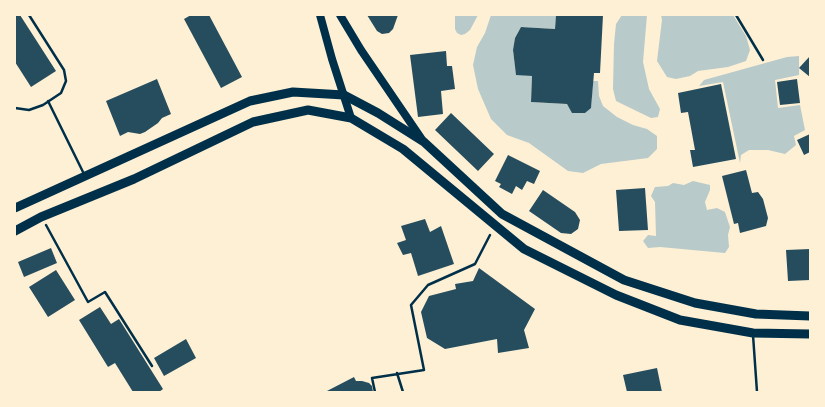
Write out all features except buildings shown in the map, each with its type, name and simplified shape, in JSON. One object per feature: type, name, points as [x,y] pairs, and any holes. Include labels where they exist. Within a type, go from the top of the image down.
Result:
[{"type":"main road","points":[[320,15],[351,118]]},
{"type":"main road","points":[[340,15],[361,50],[424,142]]},
{"type":"main road","points":[[15,208],[250,101],[294,92],[344,95],[378,113],[424,142],[502,214],[624,280],[695,303],[756,314],[810,316]]},
{"type":"main road","points":[[15,231],[42,217],[134,179],[253,122],[308,110],[351,118],[403,150],[524,249],[616,295],[680,320],[753,333],[810,334]]},
{"type":"lane","points":[[15,108],[29,110],[48,101],[61,93],[66,81],[64,70],[29,15]]},
{"type":"lane","points":[[48,101],[86,176]]},
{"type":"lane","points":[[753,333],[757,392]]},
{"type":"path","points":[[736,15],[763,60]]},
{"type":"path","points":[[42,217],[88,302],[106,292],[152,366]]},
{"type":"path","points":[[375,392],[372,378],[424,370],[411,305],[428,285],[474,264],[495,226]]},
{"type":"path","points":[[397,373],[403,392]]},
{"type":"shaded area","points":[[455,15],[478,15],[470,30],[461,35],[455,29]]},
{"type":"shaded area","points":[[491,15],[556,15],[555,29],[521,27],[515,38],[513,51],[516,74],[532,76],[531,102],[567,104],[572,112],[585,113],[591,107],[593,81],[598,81],[599,96],[603,106],[617,117],[647,129],[657,136],[657,149],[648,158],[601,164],[583,173],[568,171],[529,143],[507,135],[491,119],[478,89],[473,65],[477,47],[485,33]]},
{"type":"shaded area","points":[[622,15],[647,15],[643,62],[649,89],[660,109],[658,117],[651,118],[616,101],[613,89],[614,44],[616,24]]},
{"type":"shaded area","points":[[661,15],[733,15],[746,36],[750,50],[746,61],[728,67],[698,71],[690,76],[676,79],[667,77],[657,61]]},
{"type":"shaded area","points":[[799,56],[799,75],[775,80],[778,108],[800,105],[805,130],[794,136],[796,145],[785,154],[768,150],[749,150],[741,155],[740,163],[723,82],[699,86],[704,80],[787,57]]},
{"type":"shaded area","points":[[693,181],[710,185],[705,202],[707,210],[717,208],[725,212],[730,227],[728,235],[729,247],[725,253],[660,247],[648,248],[643,241],[648,235],[656,236],[655,202],[651,196],[655,187],[668,186],[673,183],[684,185]]}]
